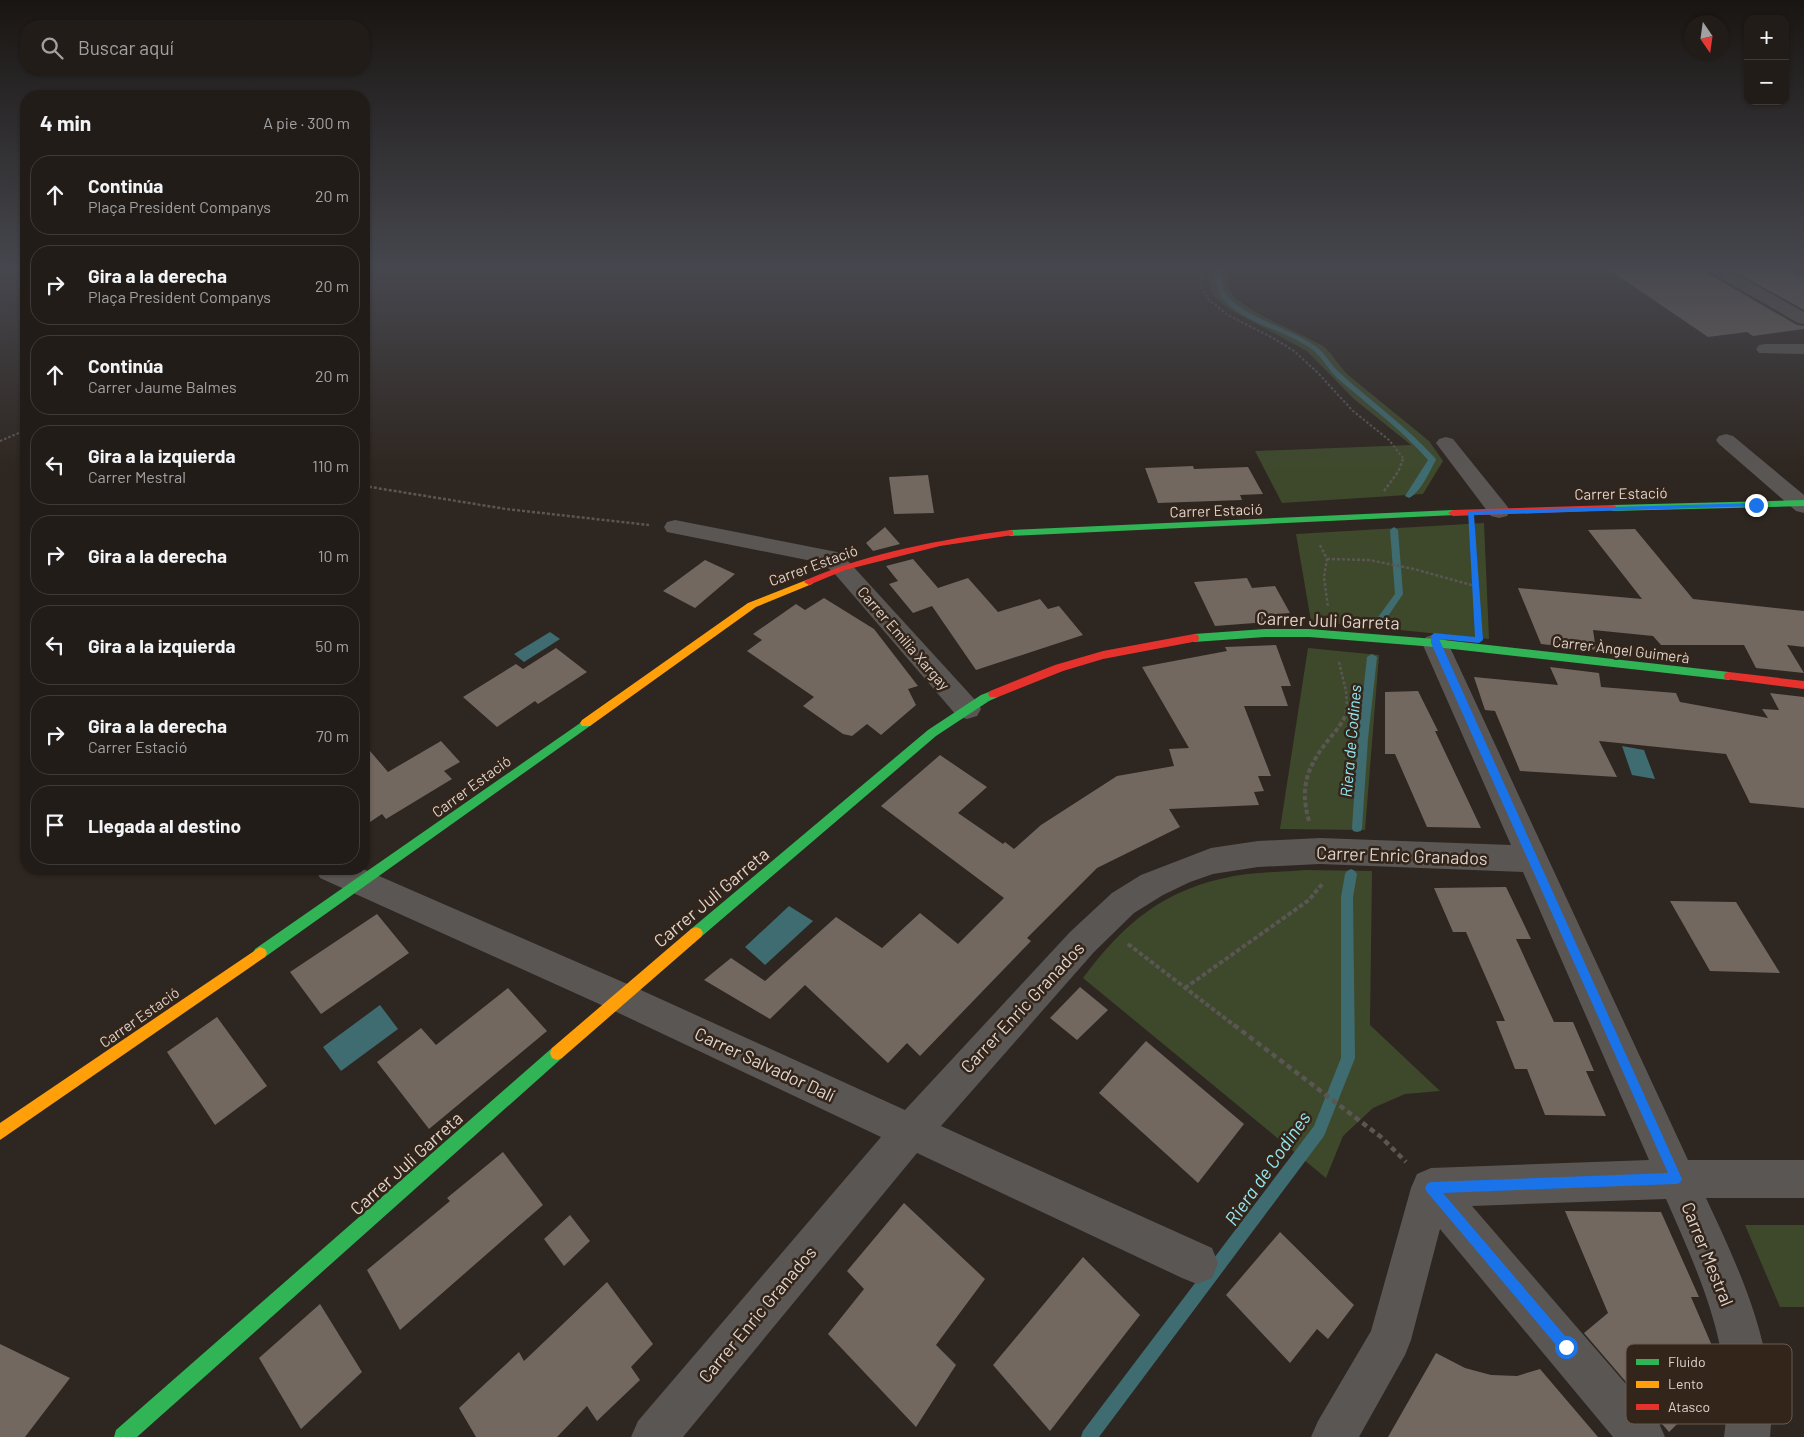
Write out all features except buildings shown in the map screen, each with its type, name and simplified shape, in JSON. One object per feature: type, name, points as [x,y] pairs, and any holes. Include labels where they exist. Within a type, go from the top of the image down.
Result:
[{"type":"street","points":[[1765,349],[1804,349]]},
{"type":"street","points":[[1726,440],[1803,504]]},
{"type":"street","points":[[1446,443],[1499,511]]},
{"type":"street","name":"Carrer Estació","points":[[0,1132],[362,882],[752,605],[842,568],[940,543],[1006,534],[1499,511],[1803,504]]},
{"type":"street","name":"Carrer Emilia Xargay","points":[[675,527],[829,557],[842,568],[967,709]]},
{"type":"street","name":"Carrer Juli Garreta","points":[[123,1437],[620,996],[932,733],[985,698],[1059,668],[1103,655],[1192,638],[1265,633],[1334,635],[1435,643]]},
{"type":"street","name":"Carrer Àngel Guimerà","points":[[1435,643],[1804,685]]},
{"type":"street","name":"Carrer Mestral","points":[[1435,643],[1722,1278],[1740,1344]]},
{"type":"street","name":"Carrer Enric Granados","points":[[654,1437],[910,1131],[1101,923],[1123,903],[1152,885],[1179,872],[1210,861],[1258,854],[1320,851],[1533,859]]},
{"type":"street","name":"Carrer Salvador Dalí","points":[[345,875],[620,996],[1197,1263]]},
{"type":"street","points":[[1431,1188],[1676,1179],[1804,1179]]},
{"type":"street","points":[[1334,1437],[1390,1340],[1431,1188]]},
{"type":"street","points":[[1431,1188],[1626,1418]]},
{"type":"street","points":[[1631,1424],[1642,1437]]},
{"type":"street","name":"Carrer Mestral","points":[[1747,1437],[1749,1424]]},
{"type":"path","points":[[1268,336],[1295,351],[1364,421],[1388,438],[1403,458],[1398,472],[1379,499],[1391,517]]},
{"type":"path","points":[[0,441],[20,433]]},
{"type":"path","points":[[370,487],[440,501],[580,518],[675,527]]},
{"type":"path","points":[[1471,513],[1478,631]]},
{"type":"path","points":[[1185,988],[1309,900],[1326,880],[1320,851],[1303,806],[1303,784],[1310,767],[1345,718],[1348,701],[1324,577],[1327,559],[1306,521]]},
{"type":"path","points":[[1327,559],[1369,560],[1414,569],[1475,586]]},
{"type":"path","points":[[1101,923],[1381,1137],[1431,1188]]},
{"type":"green space","points":[[1279,336],[1304,336],[1323,346],[1348,375],[1429,441],[1443,461],[1423,494],[1282,503],[1255,451],[1411,445],[1354,399],[1307,351]]},
{"type":"green space","points":[[1484,523],[1489,639],[1311,621],[1296,534]]},
{"type":"green space","points":[[1308,648],[1379,655],[1365,830],[1280,829]]},
{"type":"green space","points":[[1306,870],[1372,871],[1370,1025],[1440,1091],[1405,1094],[1373,1108],[1343,1136],[1326,1178],[1083,978],[1098,958],[1130,925],[1166,899],[1209,882],[1234,876]]},
{"type":"green space","points":[[1745,1225],[1804,1225],[1804,1307],[1780,1307]]},
{"type":"water","points":[[550,632],[560,639],[524,662],[514,654]]},
{"type":"water","points":[[1622,746],[1644,750],[1655,779],[1632,775]]},
{"type":"water","points":[[789,906],[813,921],[765,965],[745,947]]},
{"type":"water","points":[[380,1005],[398,1029],[341,1071],[323,1047]]},
{"type":"waterway","name":"Riera de Codines","points":[[1293,336],[1320,353],[1336,373],[1399,427],[1432,460],[1409,496]]},
{"type":"waterway","name":"Riera de Codines","points":[[1381,620],[1399,594],[1394,530]]},
{"type":"waterway","name":"Riera de Codines","points":[[1357,828],[1363,739],[1372,657]]},
{"type":"waterway","name":"Riera de Codines","points":[[1089,1437],[1319,1131],[1348,1058],[1347,897],[1351,874]]},
{"type":"traffic: fast","points":[[1613,508],[1804,503]]},
{"type":"traffic: fast","points":[[1010,533],[1453,513]]},
{"type":"traffic: fast","points":[[1194,638],[1265,633],[1309,633],[1435,643],[1729,676]]},
{"type":"traffic: fast","points":[[696,933],[932,733],[994,694]]},
{"type":"traffic: fast","points":[[260,953],[586,723]]},
{"type":"traffic: fast","points":[[123,1437],[557,1053]]},
{"type":"traffic: slow","points":[[586,723],[752,605],[809,582]]},
{"type":"traffic: slow","points":[[557,1053],[696,933]]},
{"type":"traffic: slow","points":[[0,1132],[260,953]]},
{"type":"traffic: jam","points":[[1453,513],[1613,508]]},
{"type":"traffic: jam","points":[[809,582],[842,568],[940,543],[1010,533]]},
{"type":"traffic: jam","points":[[994,694],[1059,668],[1103,655],[1194,638]]},
{"type":"traffic: jam","points":[[1729,676],[1804,685]]},
{"type":"route","points":[[1566,1347],[1431,1188],[1676,1179],[1435,643],[1434,636],[1479,640],[1471,513],[1756,505]]}]
